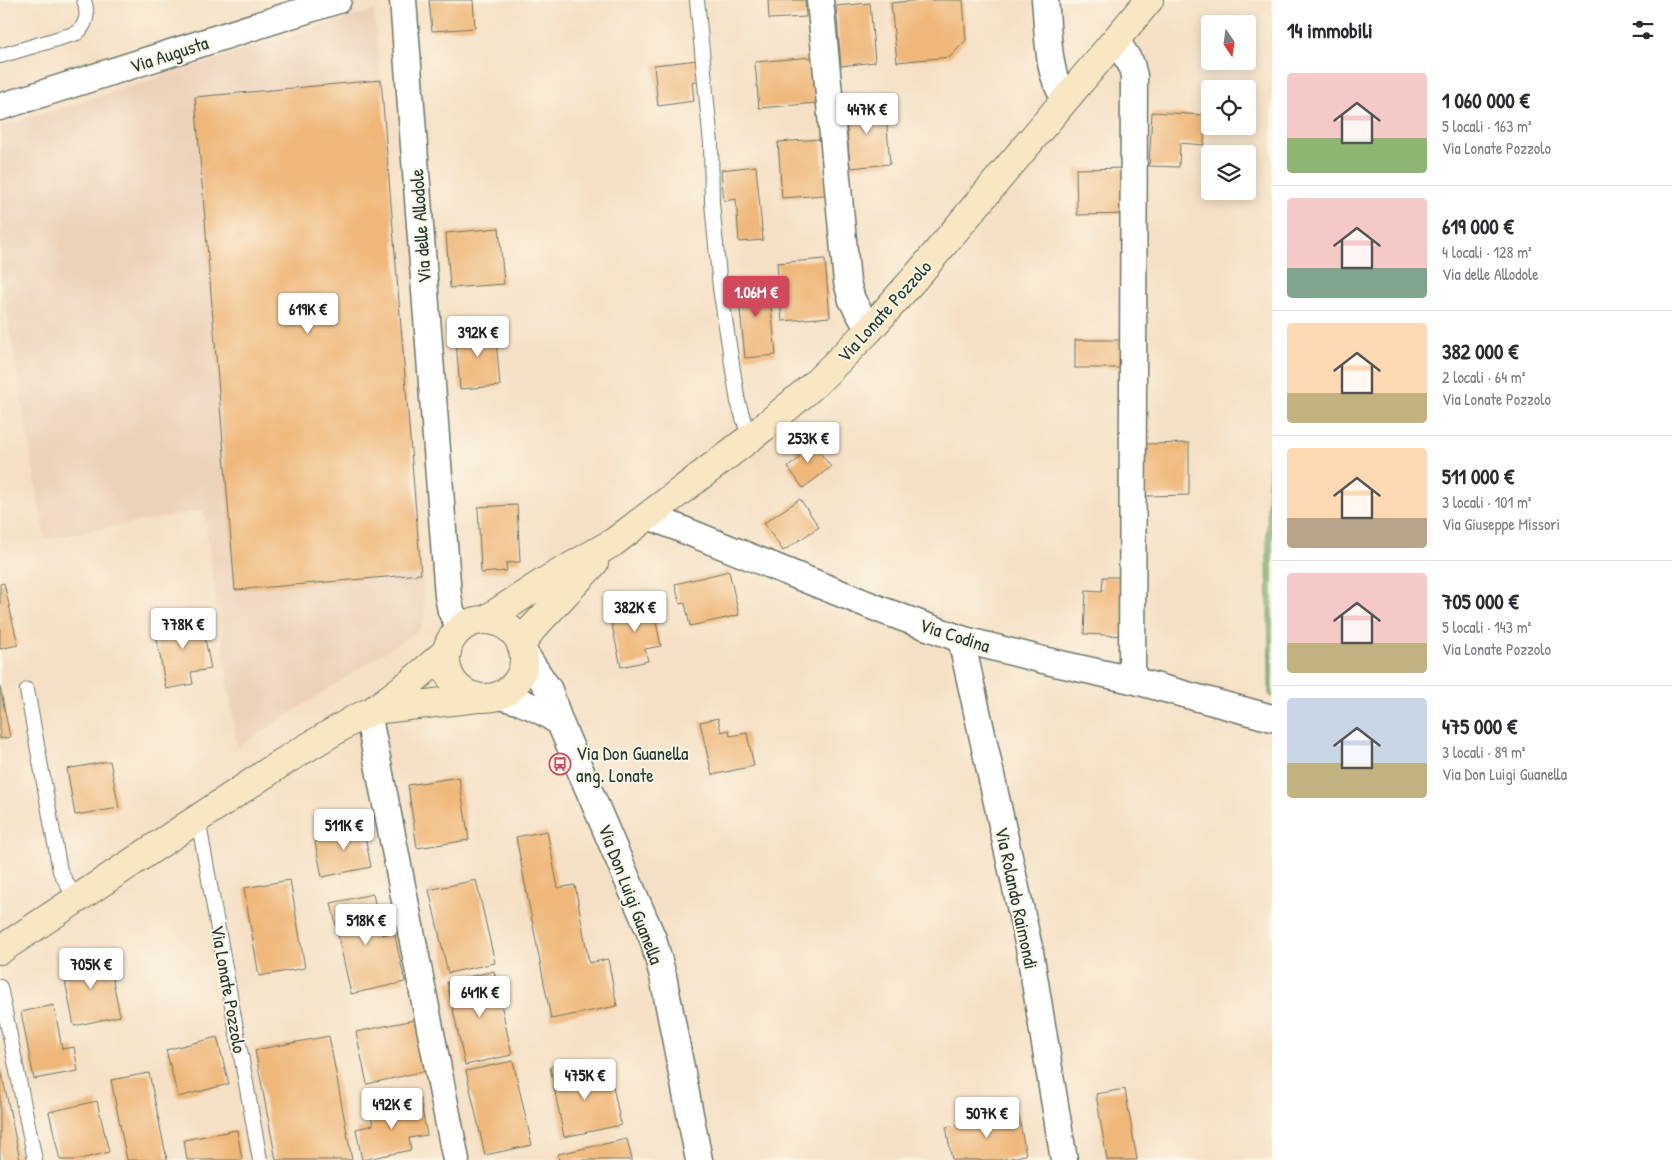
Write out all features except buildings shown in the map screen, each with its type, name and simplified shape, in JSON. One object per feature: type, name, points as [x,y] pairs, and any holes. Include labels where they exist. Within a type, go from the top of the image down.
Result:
[{"type":"street","name":"Via Augusta","points":[[0,107],[338,0]]},
{"type":"street","name":"Via delle Allodole","points":[[403,0],[448,596],[451,612],[464,634]]},
{"type":"street","points":[[820,0],[847,282],[852,300],[869,330]]},
{"type":"street","points":[[1045,0],[1053,76],[1058,89],[1066,98]]},
{"type":"street","name":"Via Lonate Pozzolo","points":[[614,542],[753,436],[816,383],[869,330],[1149,0]]},
{"type":"street","points":[[1116,40],[1131,64],[1134,76],[1132,680]]},
{"type":"street","name":"Via Codina","points":[[649,516],[884,611],[961,639],[1132,680],[1272,718]]},
{"type":"street","points":[[0,950],[283,762],[371,711],[410,683],[464,634],[544,582],[614,542]]},
{"type":"street","points":[[522,648],[532,629],[614,542]]},
{"type":"street","points":[[371,711],[489,697],[513,686],[520,676],[524,664],[522,648],[510,629],[498,622],[464,634],[448,669],[449,675],[456,686],[464,693],[489,697],[514,699],[544,711],[560,723]]},
{"type":"street","name":"Via Rolando Raimondi","points":[[961,639],[1030,952],[1064,1160]]},
{"type":"street","name":"Via Don Luigi Guanella","points":[[522,648],[548,690],[560,723],[653,939],[663,976],[699,1160]]},
{"type":"street","points":[[371,711],[456,1160]]},
{"type":"lane","points":[[0,56],[77,33],[83,28],[86,20],[87,12],[84,0]]},
{"type":"lane","points":[[697,0],[711,144],[712,203],[720,288],[728,348],[739,407],[745,424],[753,436]]},
{"type":"lane","points":[[27,690],[60,871],[76,900]]},
{"type":"lane","name":"Via Lonate Pozzolo","points":[[198,818],[260,1160]]},
{"type":"lane","points":[[0,987],[35,1160]]},
{"type":"shaded area","points":[[374,10],[425,618],[421,627],[416,632],[237,748],[204,510],[45,539],[0,272],[0,127]]},
{"type":"green space","points":[[1272,435],[1272,698],[1269,694],[1267,500]]},
{"type":"place","name":"Via Don Guanella ang. Lonate","points":[[560,764]]}]
